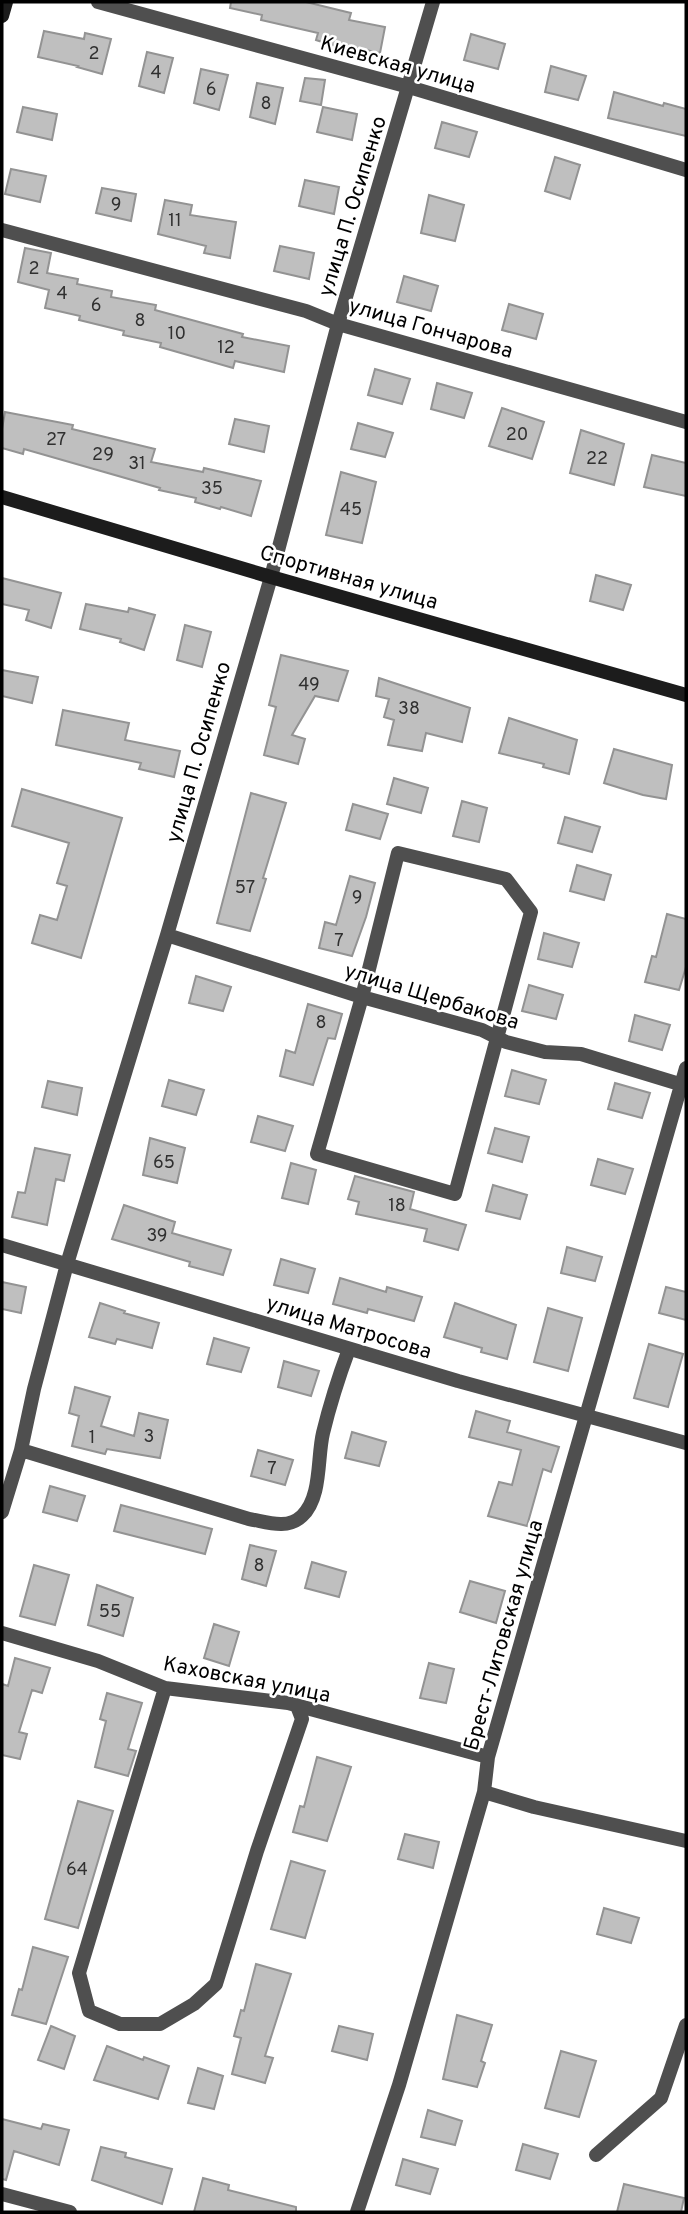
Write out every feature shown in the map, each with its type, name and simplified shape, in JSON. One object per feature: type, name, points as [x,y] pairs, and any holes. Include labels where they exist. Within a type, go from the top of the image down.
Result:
[{"type":"street","points":[[2,16],[6,2]]},
{"type":"street","name":"Киевская улица","points":[[98,2],[409,87],[686,170]]},
{"type":"street","name":"улица П. Осипенко","points":[[2,1512],[21,1450],[67,1264],[167,935],[271,577],[338,324],[433,2]]},
{"type":"street","name":"улица Гончарова","points":[[2,230],[306,311],[338,324],[686,422]]},
{"type":"street","name":"Спортивная улица","points":[[2,497],[686,695]]},
{"type":"street","points":[[398,853],[506,879],[531,912],[455,1194],[317,1154],[362,997],[398,853]]},
{"type":"street","name":"улица Щербакова","points":[[167,935],[362,997],[482,1030],[506,1042],[545,1052],[581,1054],[684,1086]]},
{"type":"street","name":"Брест-Литовская улица","points":[[357,2212],[399,2085],[484,1792],[488,1757],[684,1086],[686,1068]]},
{"type":"street","name":"улица Матросова","points":[[2,1245],[458,1381],[686,1443]]},
{"type":"street","points":[[21,1450],[249,1519],[281,1525],[292,1522],[302,1516],[311,1504],[322,1436],[349,1349]]},
{"type":"street","name":"Каховская улица","points":[[2,1633],[97,1661],[165,1688],[297,1706],[488,1757]]},
{"type":"street","points":[[165,1688],[79,1973],[89,2011],[120,2024],[160,2024],[194,2004],[216,1984],[302,1719],[297,1706]]},
{"type":"street","points":[[484,1792],[534,1807],[686,1841]]},
{"type":"street","points":[[596,2155],[662,2098],[686,2025]]},
{"type":"street","points":[[2,2194],[70,2212]]},
{"type":"building","points":[[231,2],[306,2],[351,13],[349,20],[385,27],[380,53],[342,45],[341,48],[316,40],[318,33],[261,20],[262,15],[230,8]]},
{"type":"building","points":[[44,31],[84,39],[85,33],[111,39],[102,74],[38,57]]},
{"type":"building","points":[[471,34],[505,44],[498,69],[464,60]]},
{"type":"building","points":[[147,52],[173,58],[164,93],[139,86]]},
{"type":"building","points":[[551,66],[586,76],[578,100],[545,92]]},
{"type":"building","points":[[201,69],[228,75],[219,110],[194,103]]},
{"type":"building","points":[[305,78],[325,80],[321,105],[300,101]]},
{"type":"building","points":[[257,83],[283,88],[275,124],[250,117]]},
{"type":"building","points":[[614,92],[663,106],[664,103],[686,109],[686,136],[608,118]]},
{"type":"building","points":[[23,107],[57,114],[52,140],[17,132]]},
{"type":"building","points":[[323,107],[357,114],[352,140],[317,132]]},
{"type":"building","points":[[442,122],[477,132],[469,157],[435,148]]},
{"type":"building","points":[[555,157],[580,165],[570,199],[545,191]]},
{"type":"building","points":[[11,169],[46,176],[40,202],[5,194]]},
{"type":"building","points":[[305,180],[339,187],[334,214],[299,206]]},
{"type":"building","points":[[102,188],[136,194],[131,221],[96,213]]},
{"type":"building","points":[[429,195],[464,205],[455,241],[421,233]]},
{"type":"building","points":[[165,200],[192,205],[190,215],[236,222],[230,258],[204,253],[206,246],[158,234]]},
{"type":"building","points":[[280,246],[314,253],[309,279],[274,271]]},
{"type":"building","points":[[25,248],[51,253],[47,273],[78,279],[77,284],[112,291],[111,297],[156,305],[155,310],[243,334],[242,337],[289,346],[284,372],[235,361],[233,368],[160,347],[161,343],[123,335],[124,331],[79,320],[80,316],[45,308],[49,290],[18,282]]},
{"type":"building","points":[[404,276],[438,286],[431,311],[397,302]]},
{"type":"building","points":[[509,304],[543,314],[536,339],[502,330]]},
{"type":"building","points":[[375,369],[410,379],[402,404],[368,395]]},
{"type":"building","points":[[437,383],[472,393],[464,418],[431,409]]},
{"type":"building","points":[[502,408],[544,422],[532,459],[489,446]]},
{"type":"building","points":[[5,412],[73,425],[72,429],[155,449],[151,462],[203,472],[204,468],[261,481],[251,516],[195,502],[196,498],[159,490],[160,488],[24,449],[23,454],[2,448]]},
{"type":"building","points":[[235,419],[269,426],[264,452],[229,444]]},
{"type":"building","points":[[358,423],[393,433],[385,457],[351,449]]},
{"type":"building","points":[[581,430],[624,444],[614,485],[570,473]]},
{"type":"building","points":[[652,455],[686,463],[686,496],[644,487]]},
{"type":"building","points":[[341,472],[376,482],[362,543],[326,535]]},
{"type":"building","points":[[596,575],[631,585],[623,610],[590,601]]},
{"type":"building","points":[[2,578],[61,593],[51,628],[26,620],[29,610],[2,604]]},
{"type":"building","points":[[86,604],[128,612],[129,608],[155,615],[144,650],[120,642],[121,639],[80,629]]},
{"type":"building","points":[[185,625],[211,632],[202,667],[177,660]]},
{"type":"building","points":[[281,655],[348,671],[338,701],[315,696],[292,735],[305,739],[298,764],[264,755],[276,707],[269,705]]},
{"type":"building","points":[[2,670],[38,677],[32,703],[2,696]]},
{"type":"building","points":[[379,678],[470,708],[462,742],[426,733],[422,751],[388,745],[394,720],[384,717],[389,699],[376,696]]},
{"type":"building","points":[[63,710],[129,723],[125,740],[180,751],[174,777],[139,769],[141,763],[56,745]]},
{"type":"building","points":[[509,718],[577,740],[569,774],[543,767],[544,764],[499,753]]},
{"type":"building","points":[[614,749],[672,765],[666,799],[604,783]]},
{"type":"building","points":[[394,778],[428,788],[421,813],[387,804]]},
{"type":"building","points":[[22,789],[122,818],[81,958],[32,943],[40,915],[57,920],[67,886],[57,883],[69,843],[12,826]]},
{"type":"building","points":[[251,793],[286,803],[250,931],[217,923]]},
{"type":"building","points":[[462,801],[487,808],[479,842],[453,836]]},
{"type":"building","points":[[353,804],[388,814],[380,839],[346,830]]},
{"type":"building","points":[[565,817],[600,827],[592,852],[558,843]]},
{"type":"building","points":[[577,865],[611,875],[604,900],[570,891]]},
{"type":"building","points":[[350,876],[375,883],[352,956],[319,948],[325,922],[336,925]]},
{"type":"building","points":[[667,914],[686,919],[686,967],[679,990],[645,982],[652,956],[656,957]]},
{"type":"building","points":[[544,933],[579,943],[572,967],[538,959]]},
{"type":"building","points":[[196,976],[231,987],[223,1011],[189,1003]]},
{"type":"building","points":[[529,985],[563,995],[556,1019],[522,1011]]},
{"type":"building","points":[[308,1004],[342,1014],[335,1039],[328,1038],[313,1085],[280,1076],[286,1050],[295,1053]]},
{"type":"building","points":[[635,1015],[670,1025],[662,1050],[629,1041]]},
{"type":"building","points":[[512,1070],[546,1080],[539,1104],[505,1096]]},
{"type":"building","points":[[169,1080],[204,1090],[196,1115],[162,1106]]},
{"type":"building","points":[[48,1081],[82,1088],[77,1115],[42,1107]]},
{"type":"building","points":[[615,1083],[650,1093],[642,1118],[608,1109]]},
{"type":"building","points":[[258,1116],[293,1126],[285,1151],[251,1142]]},
{"type":"building","points":[[495,1128],[529,1137],[522,1162],[488,1153]]},
{"type":"building","points":[[150,1138],[185,1148],[177,1183],[143,1175]]},
{"type":"building","points":[[35,1148],[70,1155],[64,1181],[56,1179],[47,1225],[12,1217],[18,1192],[25,1193]]},
{"type":"building","points":[[598,1159],[633,1169],[625,1194],[591,1185]]},
{"type":"building","points":[[291,1163],[316,1170],[308,1204],[282,1198]]},
{"type":"building","points":[[355,1176],[414,1192],[410,1209],[466,1225],[458,1250],[424,1241],[427,1229],[356,1214],[359,1202],[348,1199]]},
{"type":"building","points":[[493,1185],[527,1195],[520,1219],[486,1211]]},
{"type":"building","points":[[124,1205],[175,1222],[172,1233],[231,1250],[223,1275],[189,1266],[190,1262],[112,1239]]},
{"type":"building","points":[[567,1247],[602,1257],[595,1281],[561,1273]]},
{"type":"building","points":[[281,1259],[315,1269],[308,1293],[274,1285]]},
{"type":"building","points":[[340,1278],[386,1292],[387,1287],[422,1297],[414,1321],[368,1309],[367,1313],[333,1304]]},
{"type":"building","points":[[2,1282],[26,1287],[21,1313],[2,1309]]},
{"type":"building","points":[[666,1287],[686,1292],[686,1320],[659,1313]]},
{"type":"building","points":[[100,1303],[159,1323],[152,1348],[117,1339],[115,1344],[89,1337]]},
{"type":"building","points":[[455,1303],[516,1325],[507,1359],[481,1352],[482,1348],[444,1337]]},
{"type":"building","points":[[548,1308],[582,1318],[568,1371],[534,1362]]},
{"type":"building","points":[[214,1338],[249,1348],[241,1372],[207,1364]]},
{"type":"building","points":[[649,1344],[683,1354],[668,1407],[634,1398]]},
{"type":"building","points":[[284,1361],[319,1371],[311,1396],[278,1387]]},
{"type":"building","points":[[75,1387],[110,1397],[101,1426],[134,1436],[139,1413],[168,1420],[160,1458],[107,1449],[105,1454],[72,1446],[79,1416],[69,1413]]},
{"type":"building","points":[[476,1411],[510,1421],[507,1432],[559,1447],[551,1472],[543,1469],[527,1526],[488,1516],[499,1482],[512,1485],[521,1450],[469,1437]]},
{"type":"building","points":[[352,1432],[386,1442],[379,1466],[345,1458]]},
{"type":"building","points":[[258,1450],[293,1460],[285,1485],[251,1476]]},
{"type":"building","points":[[50,1486],[85,1496],[77,1521],[43,1512]]},
{"type":"building","points":[[121,1505],[212,1529],[205,1554],[114,1531]]},
{"type":"building","points":[[250,1545],[276,1551],[266,1586],[242,1579]]},
{"type":"building","points":[[312,1562],[346,1572],[339,1597],[305,1588]]},
{"type":"building","points":[[34,1565],[69,1575],[55,1625],[20,1616]]},
{"type":"building","points":[[470,1581],[505,1591],[496,1623],[460,1612]]},
{"type":"building","points":[[97,1585],[133,1598],[123,1636],[88,1625]]},
{"type":"building","points":[[214,1624],[239,1632],[229,1666],[204,1658]]},
{"type":"building","points":[[15,1658],[50,1668],[42,1693],[32,1690],[19,1732],[27,1734],[20,1759],[2,1755],[2,1684],[8,1686]]},
{"type":"building","points":[[429,1663],[454,1669],[446,1703],[420,1698]]},
{"type":"building","points":[[107,1693],[142,1703],[128,1749],[136,1751],[128,1776],[95,1767],[106,1721],[100,1719]]},
{"type":"building","points":[[317,1757],[351,1767],[327,1841],[293,1832],[300,1806],[304,1807]]},
{"type":"building","points":[[78,1801],[113,1811],[78,1928],[45,1919]]},
{"type":"building","points":[[405,1834],[439,1842],[433,1868],[398,1859]]},
{"type":"building","points":[[291,1861],[325,1871],[305,1938],[271,1929]]},
{"type":"building","points":[[604,1908],[639,1918],[631,1943],[597,1934]]},
{"type":"building","points":[[33,1947],[68,1957],[46,2024],[12,2015],[19,1989],[22,1990]]},
{"type":"building","points":[[256,1964],[291,1974],[265,2056],[273,2058],[265,2083],[232,2074],[241,2038],[234,2036],[241,2010],[244,2011]]},
{"type":"building","points":[[457,2015],[492,2025],[481,2061],[485,2063],[477,2087],[443,2079]]},
{"type":"building","points":[[51,2026],[75,2036],[64,2069],[38,2060]]},
{"type":"building","points":[[339,2026],[373,2034],[367,2060],[332,2051]]},
{"type":"building","points":[[107,2046],[143,2060],[144,2057],[169,2066],[158,2099],[94,2080]]},
{"type":"building","points":[[561,2051],[596,2061],[579,2117],[545,2108]]},
{"type":"building","points":[[198,2068],[223,2076],[214,2109],[188,2103]]},
{"type":"building","points":[[428,2110],[462,2121],[455,2145],[421,2137]]},
{"type":"building","points":[[2,2119],[41,2129],[43,2124],[69,2130],[59,2165],[14,2151],[6,2180],[2,2179]]},
{"type":"building","points":[[523,2144],[558,2154],[550,2179],[516,2170]]},
{"type":"building","points":[[101,2147],[126,2153],[125,2157],[172,2169],[162,2204],[92,2180]]},
{"type":"building","points":[[403,2159],[438,2169],[430,2194],[396,2185]]},
{"type":"building","points":[[203,2178],[229,2185],[228,2190],[296,2207],[296,2212],[194,2212]]},
{"type":"building","points":[[624,2184],[684,2198],[681,2212],[617,2212]]}]
